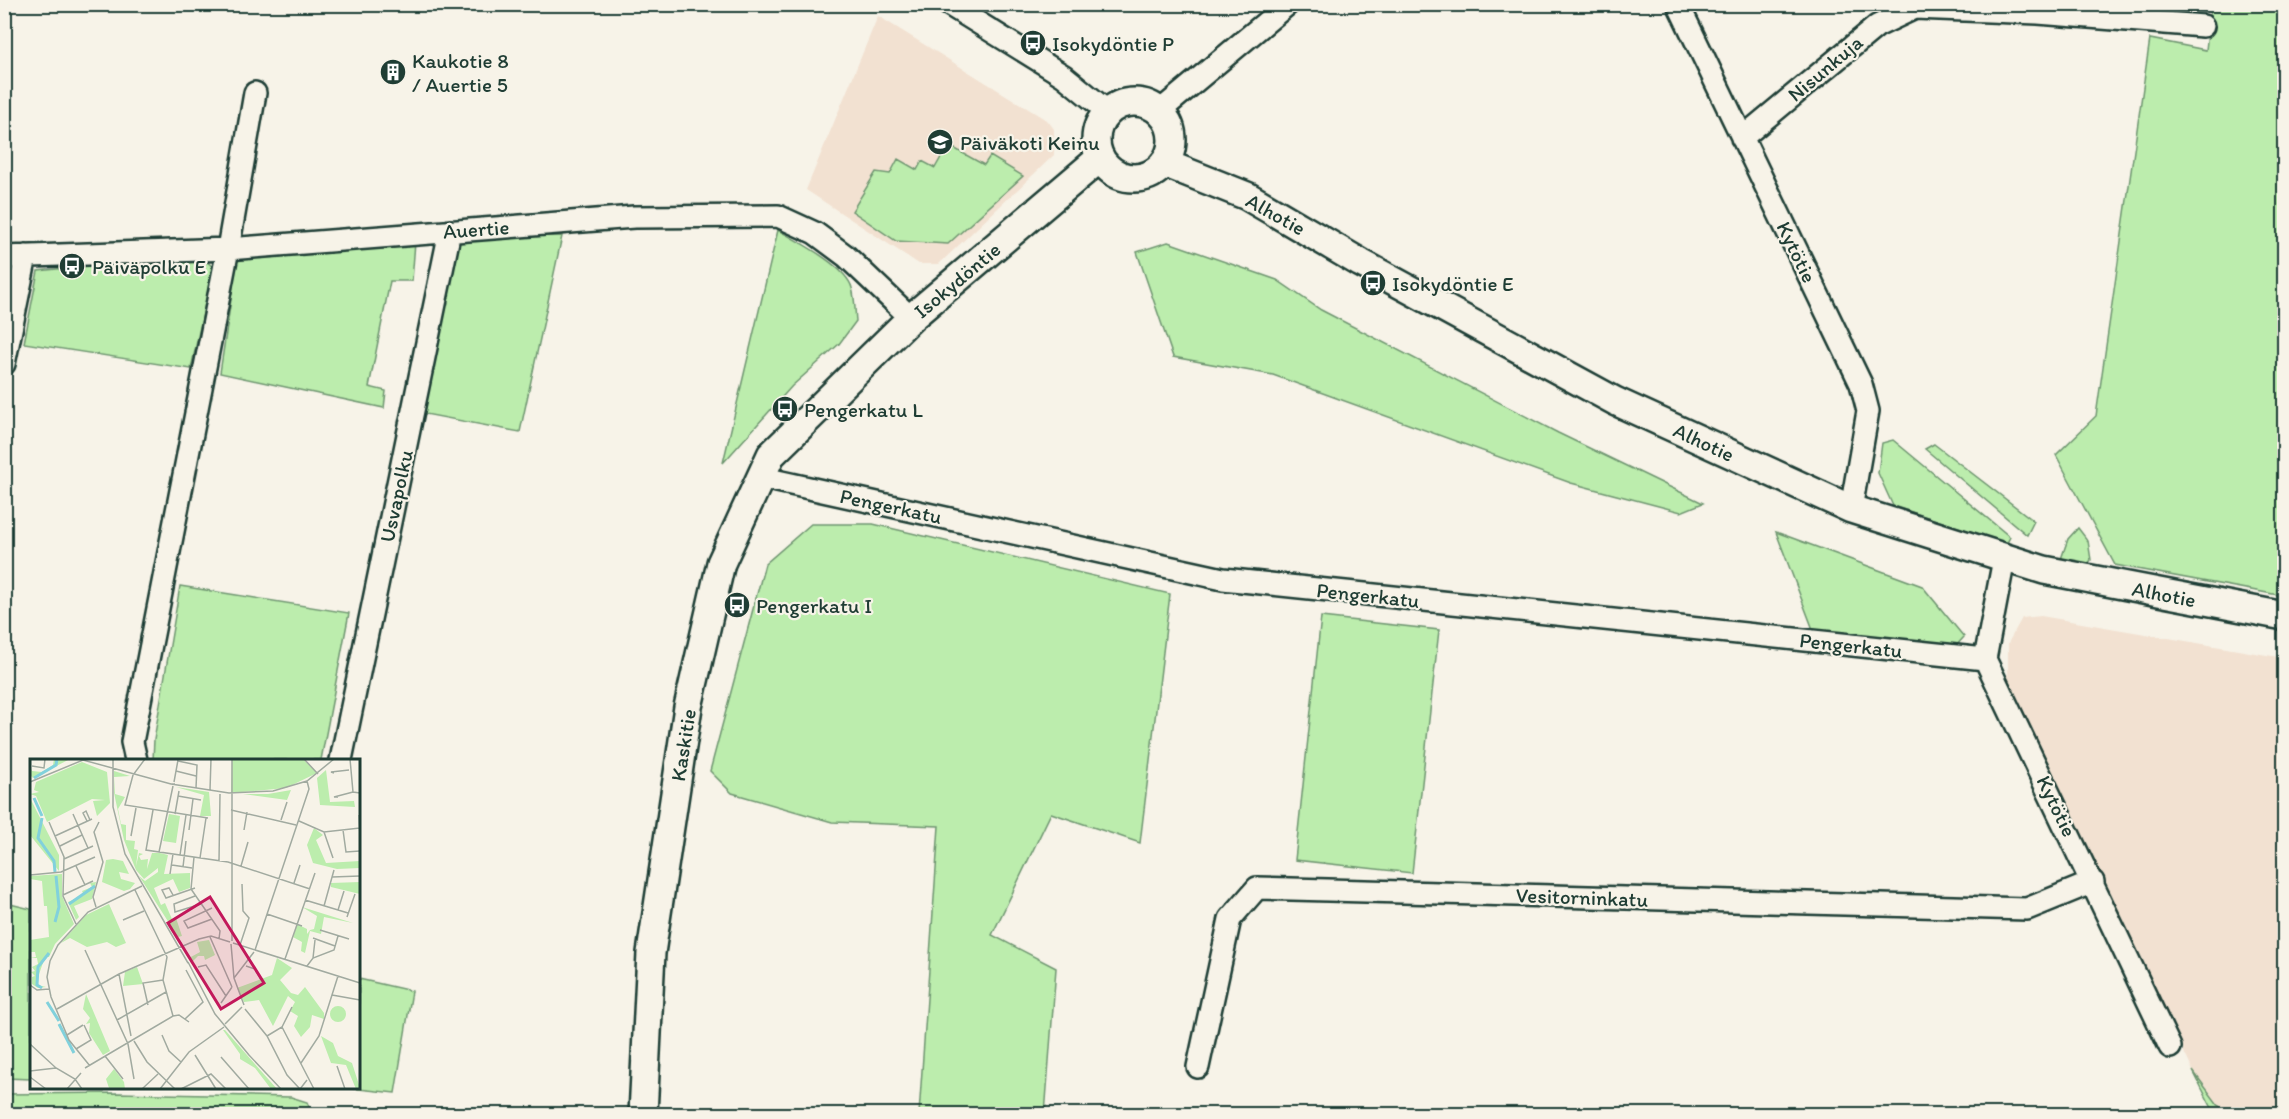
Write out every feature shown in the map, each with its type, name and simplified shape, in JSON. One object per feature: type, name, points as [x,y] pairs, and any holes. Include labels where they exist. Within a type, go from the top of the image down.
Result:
[{"type":"street","points":[[948,4],[1064,76],[1108,112]]},
{"type":"street","name":"Kytötie","points":[[1678,4],[1861,384],[1868,411],[1851,509]]},
{"type":"street","points":[[1160,111],[1281,7]]},
{"type":"street","name":"Nisunkuja","points":[[1742,138],[1876,26],[1915,8],[2038,13],[2204,26]]},
{"type":"street","points":[[136,759],[132,742],[228,249],[255,93]]},
{"type":"street","points":[[1131,101],[1150,105],[1160,111],[1169,125],[1172,136],[1172,147],[1164,163],[1154,172],[1132,178],[1113,172],[1100,158],[1096,147],[1096,131],[1108,112],[1131,101]]},
{"type":"street","name":"Isokydöntie","points":[[819,407],[911,318],[1100,158]]},
{"type":"street","name":"Alhotie","points":[[1164,163],[1247,196],[1361,263],[1615,401],[1851,509],[2044,570],[2284,616]]},
{"type":"street","name":"Auertie","points":[[4,257],[228,249],[634,217],[778,216],[815,233],[846,255],[911,318]]},
{"type":"street","name":"Usvapolku","points":[[341,759],[450,231]]},
{"type":"street","points":[[4,364],[26,256]]},
{"type":"street","name":"Kaskitie","points":[[643,1114],[651,953],[688,707],[721,563],[771,455],[819,407]]},
{"type":"street","name":"Pengerkatu","points":[[759,477],[1222,579],[1985,659]]},
{"type":"street","points":[[1985,659],[2004,559]]},
{"type":"street","name":"Kytötie","points":[[1985,659],[2170,1047]]},
{"type":"street","name":"Vesitorninkatu","points":[[1198,1067],[1230,919],[1257,888],[2027,909],[2093,882]]},
{"type":"shaded area","name":"Päiväkoti Keinu","points":[[878,16],[1048,121],[1054,129],[1054,155],[939,264],[919,264],[806,190]]},
{"type":"shaded area","points":[[2041,616],[2284,658],[2284,1114],[2225,1114],[2193,1071],[2008,680],[2008,643],[2022,618]]},
{"type":"green space","points":[[2211,5],[2284,5],[2284,596],[2115,565],[2056,455],[2096,416],[2150,39],[2206,50]]},
{"type":"green space","points":[[948,145],[984,165],[990,156],[1023,176],[948,244],[896,241],[852,211],[876,172],[890,174],[898,159],[917,170],[922,161],[935,168]]},
{"type":"green space","points":[[778,230],[808,247],[841,271],[852,288],[856,321],[839,344],[792,386],[723,463]]},
{"type":"green space","points":[[562,236],[520,432],[420,413],[455,237]]},
{"type":"green space","points":[[415,242],[412,281],[390,281],[369,387],[386,391],[384,408],[220,373],[238,253]]},
{"type":"green space","points":[[1168,242],[1277,280],[1321,310],[1558,433],[1703,503],[1681,512],[1571,483],[1273,375],[1173,357],[1137,252]]},
{"type":"green space","points":[[198,254],[213,267],[191,369],[24,343],[38,271]]},
{"type":"green space","points":[[1893,440],[2010,537],[2007,543],[1893,506],[1878,473],[1882,443]]},
{"type":"green space","points":[[1934,444],[2034,521],[2027,535],[1925,449]]},
{"type":"green space","points":[[811,524],[873,524],[1170,594],[1140,843],[1051,813],[992,935],[1056,968],[1045,1114],[919,1114],[939,826],[832,822],[732,793],[710,771],[765,564]]},
{"type":"green space","points":[[2078,528],[2088,541],[2091,560],[2087,565],[2061,559],[2068,539]]},
{"type":"green space","points":[[1776,532],[1922,586],[1964,637],[1955,647],[1814,632]]},
{"type":"green space","points":[[180,586],[349,613],[321,759],[153,759],[154,740]]},
{"type":"green space","points":[[1321,617],[1439,630],[1412,873],[1295,860]]},
{"type":"green space","points":[[10,904],[30,909],[30,1079],[5,1078],[4,924]]},
{"type":"green space","points":[[360,979],[412,991],[395,1093],[358,1089]]},
{"type":"green space","points":[[2193,1071],[2225,1114],[2215,1114]]},
{"type":"green space","points":[[118,1093],[291,1097],[307,1102],[312,1114],[5,1114],[5,1094]]},
{"type":"place","name":"Isokydöntie P","points":[[1033,43]]},
{"type":"place","name":"Kaukotie 8 / Auertie 5","points":[[393,72]]},
{"type":"place","name":"Päiväkoti Keinu","points":[[940,142]]},
{"type":"place","name":"Päiväpolku E","points":[[72,266]]},
{"type":"place","name":"Isokydöntie E","points":[[1373,283]]},
{"type":"place","name":"Pengerkatu L","points":[[785,409]]},
{"type":"place","name":"Pengerkatu I","points":[[737,605]]}]
